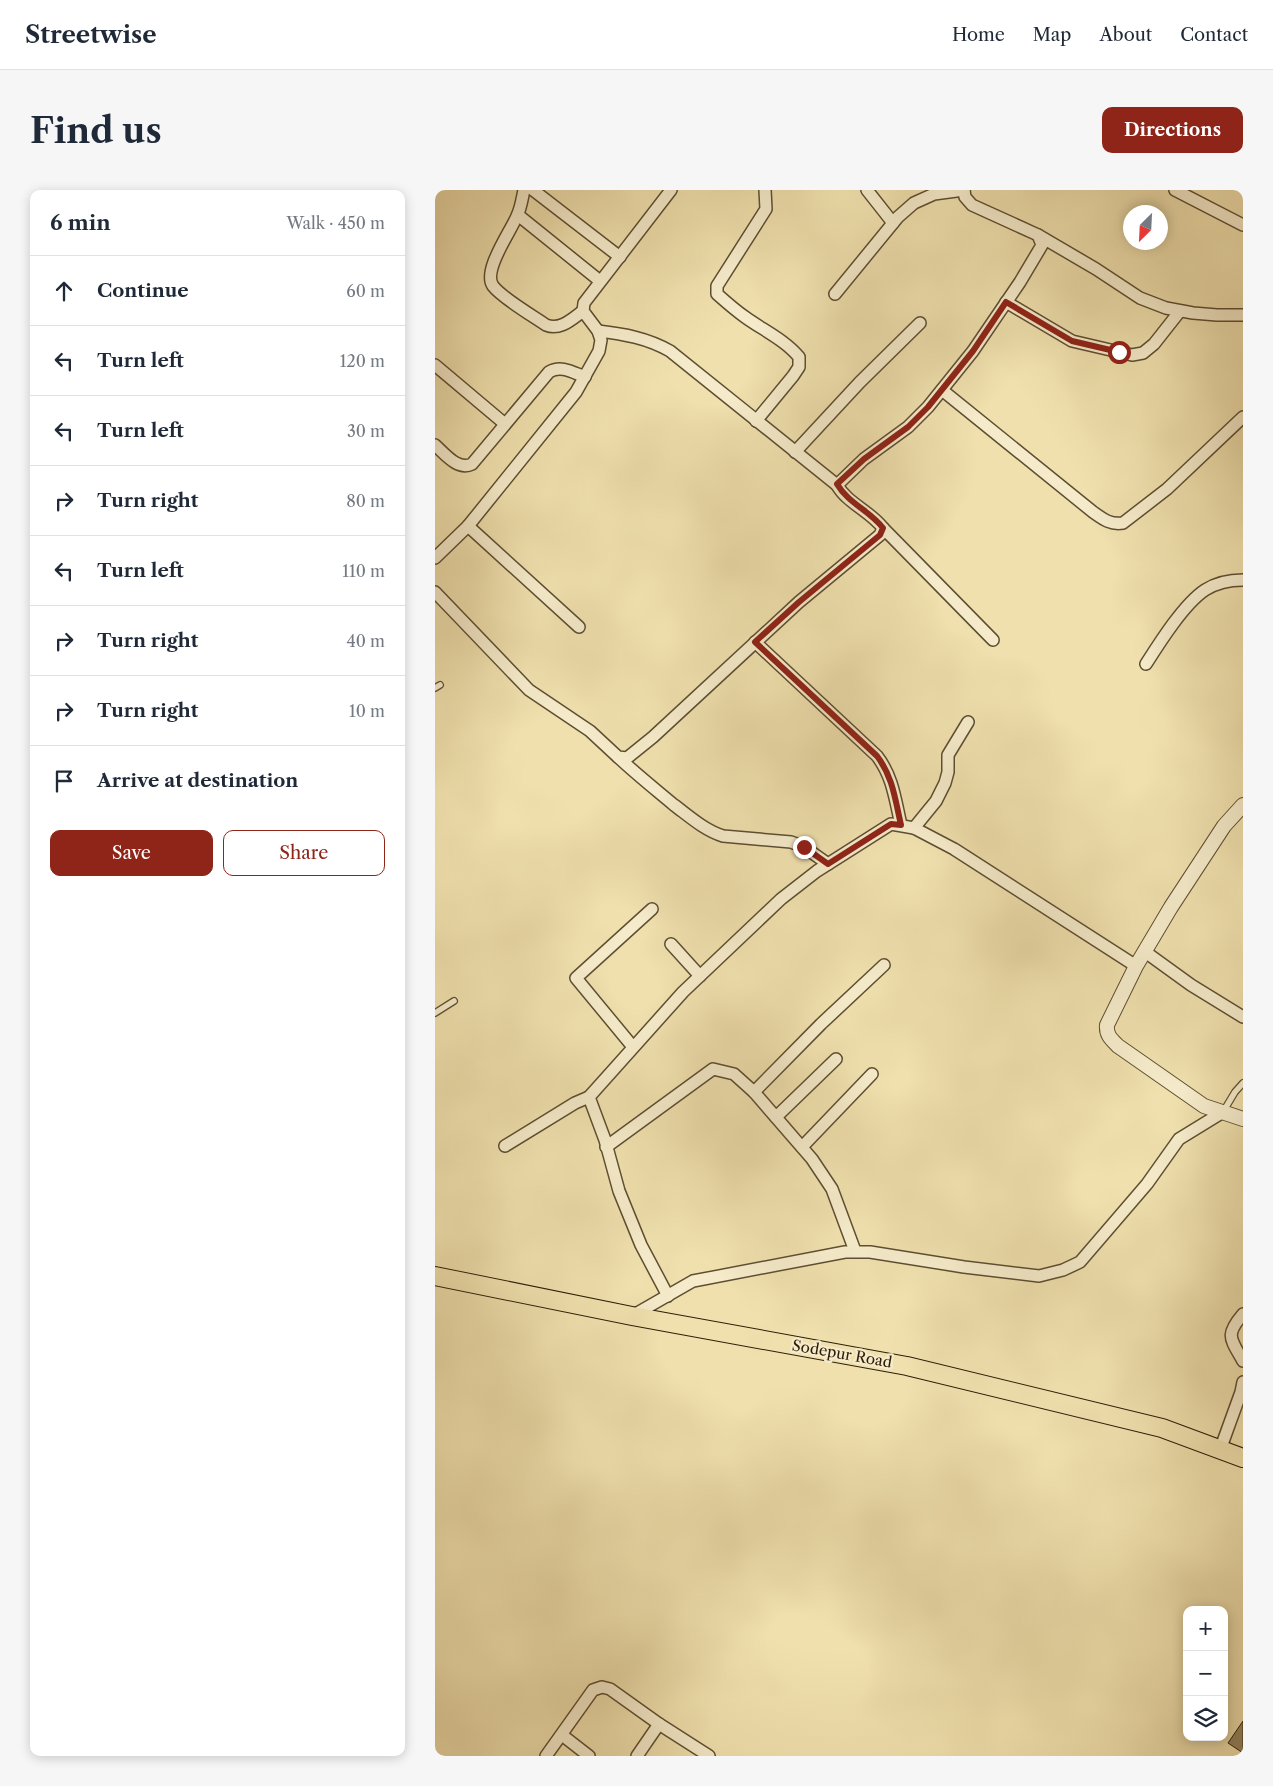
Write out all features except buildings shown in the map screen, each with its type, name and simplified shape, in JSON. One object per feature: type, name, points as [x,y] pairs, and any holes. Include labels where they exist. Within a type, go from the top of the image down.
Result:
[{"type":"main road","name":"Sodepur Road","points":[[435,1276],[632,1316],[907,1366],[1162,1428],[1243,1458]]},
{"type":"street","points":[[523,190],[518,216],[500,248],[491,274],[493,286],[546,325],[553,328],[562,325],[583,312]]},
{"type":"street","points":[[533,190],[620,257]]},
{"type":"street","points":[[756,421],[793,376],[799,367],[799,357],[792,349],[744,316],[717,294],[717,286],[766,209],[765,190]]},
{"type":"street","points":[[867,190],[893,223]]},
{"type":"street","points":[[835,294],[893,223],[913,202],[934,194],[964,190],[965,197],[973,205],[1038,235],[1096,269],[1140,298],[1180,311],[1217,315],[1243,315]]},
{"type":"street","points":[[1175,190],[1243,225]]},
{"type":"street","points":[[436,555],[468,526],[577,392],[599,351],[601,340],[598,330],[583,312],[584,303],[620,257],[666,192]]},
{"type":"street","points":[[518,216],[600,281]]},
{"type":"street","points":[[837,484],[864,459],[908,427],[973,351],[1042,245],[1038,235]]},
{"type":"street","points":[[1006,302],[1072,341],[1132,355],[1143,353],[1154,344],[1180,311]]},
{"type":"street","points":[[795,452],[859,382],[920,323]]},
{"type":"street","points":[[598,330],[631,335],[654,342],[670,351],[837,484],[840,490],[852,501],[875,518],[993,640]]},
{"type":"street","points":[[435,365],[505,424]]},
{"type":"street","points":[[435,445],[459,466],[472,464],[549,372],[556,368],[585,377]]},
{"type":"street","points":[[941,390],[1093,512],[1116,524],[1123,523],[1167,489],[1243,417]]},
{"type":"street","points":[[468,526],[579,627]]},
{"type":"street","points":[[618,757],[627,758],[648,741],[799,602],[880,535],[883,528]]},
{"type":"street","points":[[1146,664],[1166,632],[1204,590],[1217,584],[1243,580]]},
{"type":"street","points":[[435,592],[529,690],[590,731],[644,781],[697,823],[713,833],[723,836],[791,842],[804,847],[828,864]]},
{"type":"street","points":[[755,642],[877,756],[891,780],[901,825]]},
{"type":"street","points":[[914,828],[936,801],[945,783],[949,755],[953,745],[968,722]]},
{"type":"street","points":[[1243,805],[1224,826],[1171,907],[1136,966],[1107,1024],[1108,1035],[1118,1046],[1204,1106],[1243,1120]]},
{"type":"street","points":[[505,1146],[575,1103],[589,1097],[700,976],[781,899],[828,864],[891,824],[914,828],[954,849],[1136,966]]},
{"type":"street","points":[[633,1047],[576,978],[652,909]]},
{"type":"street","points":[[671,944],[700,976]]},
{"type":"street","points":[[1145,951],[1191,985],[1243,1017]]},
{"type":"street","points":[[754,1092],[883,965]]},
{"type":"street","points":[[776,1117],[836,1058]]},
{"type":"street","points":[[606,1147],[713,1070],[734,1074],[754,1092],[776,1117],[832,1189],[855,1252]]},
{"type":"street","points":[[801,1147],[872,1074]]},
{"type":"street","points":[[589,1097],[623,1200],[641,1245],[668,1296]]},
{"type":"street","points":[[632,1316],[693,1281],[855,1252],[870,1252],[1039,1276],[1063,1270],[1080,1262],[1147,1184],[1179,1139],[1223,1112]]},
{"type":"street","points":[[1243,1314],[1232,1327],[1230,1334],[1243,1361]]},
{"type":"street","points":[[1221,1450],[1243,1382]]},
{"type":"street","points":[[546,1756],[593,1690],[602,1687],[609,1689],[709,1756]]},
{"type":"street","points":[[637,1756],[659,1724]]},
{"type":"street","points":[[562,1736],[589,1756]]},
{"type":"lane","points":[[435,1013],[455,1000]]},
{"type":"lane","points":[[1223,1112],[1235,1092],[1243,1084]]},
{"type":"route","points":[[804,847],[828,864],[891,824],[901,825],[891,780],[877,756],[755,642],[799,602],[880,535],[883,528],[875,518],[852,501],[840,490],[837,484],[864,459],[908,427],[928,407],[973,351],[1006,302],[1072,341],[1119,352]]}]
